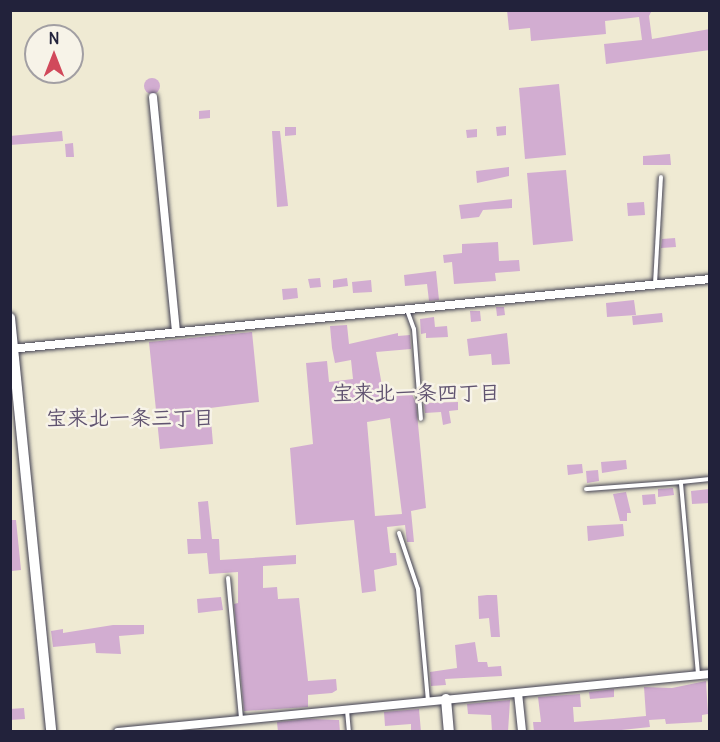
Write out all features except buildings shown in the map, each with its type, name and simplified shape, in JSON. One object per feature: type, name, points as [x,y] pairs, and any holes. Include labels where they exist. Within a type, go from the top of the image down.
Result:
[{"type":"street","points":[[153,97],[176,332]]},
{"type":"street","points":[[12,348],[710,279]]},
{"type":"street","points":[[10,318],[51,732]]},
{"type":"street","points":[[118,732],[171,729],[242,719],[710,674]]},
{"type":"street","points":[[519,693],[522,732]]},
{"type":"street","points":[[446,699],[449,732]]},
{"type":"lane","points":[[655,285],[661,177]]},
{"type":"lane","points":[[406,309],[414,329],[421,419]]},
{"type":"lane","points":[[586,489],[710,479]]},
{"type":"lane","points":[[681,482],[698,675]]},
{"type":"lane","points":[[399,533],[418,589],[428,701]]},
{"type":"lane","points":[[228,578],[242,719]]},
{"type":"lane","points":[[347,709],[349,732]]},
{"type":"district","name":"宝来北一条四丁目","points":[[416,393]]},
{"type":"district","name":"宝来北一条三丁目","points":[[130,418]]}]
